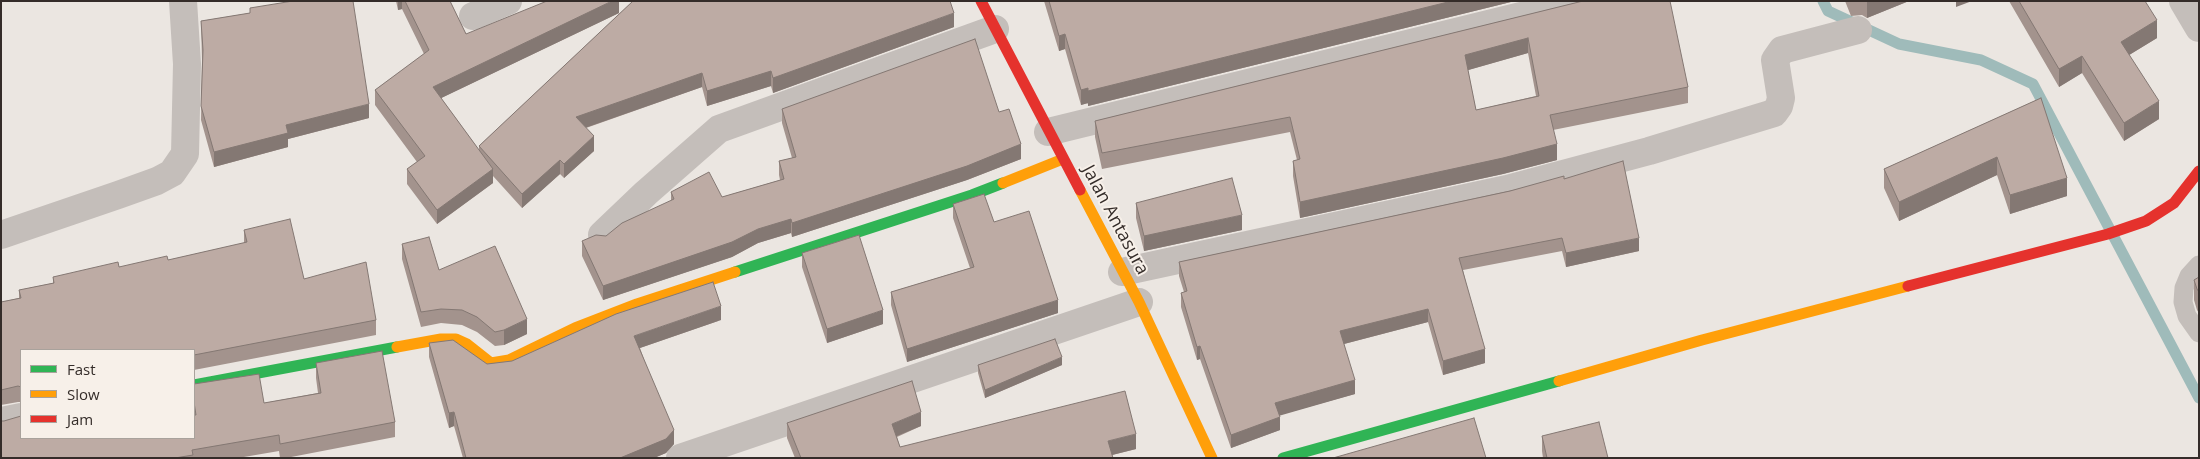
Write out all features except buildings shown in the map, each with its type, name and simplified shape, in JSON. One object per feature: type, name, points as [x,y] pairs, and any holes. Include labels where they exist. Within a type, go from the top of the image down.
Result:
[{"type":"street","points":[[1,235],[126,193],[172,173],[185,154],[187,64],[183,1]]},
{"type":"street","points":[[473,16],[508,1]]},
{"type":"street","name":"Jalan Antasura","points":[[980,1],[1139,302],[1212,458]]},
{"type":"street","points":[[1048,132],[1582,1]]},
{"type":"street","points":[[2183,1],[2199,28]]},
{"type":"street","points":[[602,235],[719,129],[996,29]]},
{"type":"street","points":[[1122,272],[1507,188],[1649,151],[1774,113],[1779,106],[1781,98],[1775,60],[1782,50],[1858,30]]},
{"type":"street","points":[[195,385],[442,339],[456,339],[467,344],[491,363],[508,360],[575,328],[638,304],[972,195],[1063,159]]},
{"type":"street","points":[[1283,458],[1451,413],[1748,328],[2108,234],[2146,221],[2174,203],[2199,170]]},
{"type":"street","points":[[680,458],[1139,302]]},
{"type":"street","points":[[1,421],[20,417]]},
{"type":"lane","points":[[2199,265],[2187,282],[2183,302],[2188,316],[2199,333]]},
{"type":"waterway","points":[[1823,1],[1828,11],[1899,44],[1981,60],[2033,84],[2199,398]]},
{"type":"traffic: fast","points":[[735,272],[972,195],[1003,183]]},
{"type":"traffic: fast","points":[[195,385],[397,347]]},
{"type":"traffic: fast","points":[[1283,458],[1559,381]]},
{"type":"traffic: slow","points":[[1003,183],[1063,159]]},
{"type":"traffic: slow","points":[[1080,190],[1139,302],[1212,458]]},
{"type":"traffic: slow","points":[[397,347],[441,339],[456,339],[467,344],[491,363],[509,360],[575,328],[637,304],[735,272]]},
{"type":"traffic: slow","points":[[1559,381],[1702,340],[1908,286]]},
{"type":"traffic: jam","points":[[981,1],[1080,190]]},
{"type":"traffic: jam","points":[[1908,286],[2108,234],[2146,221],[2174,203],[2199,171]]}]
